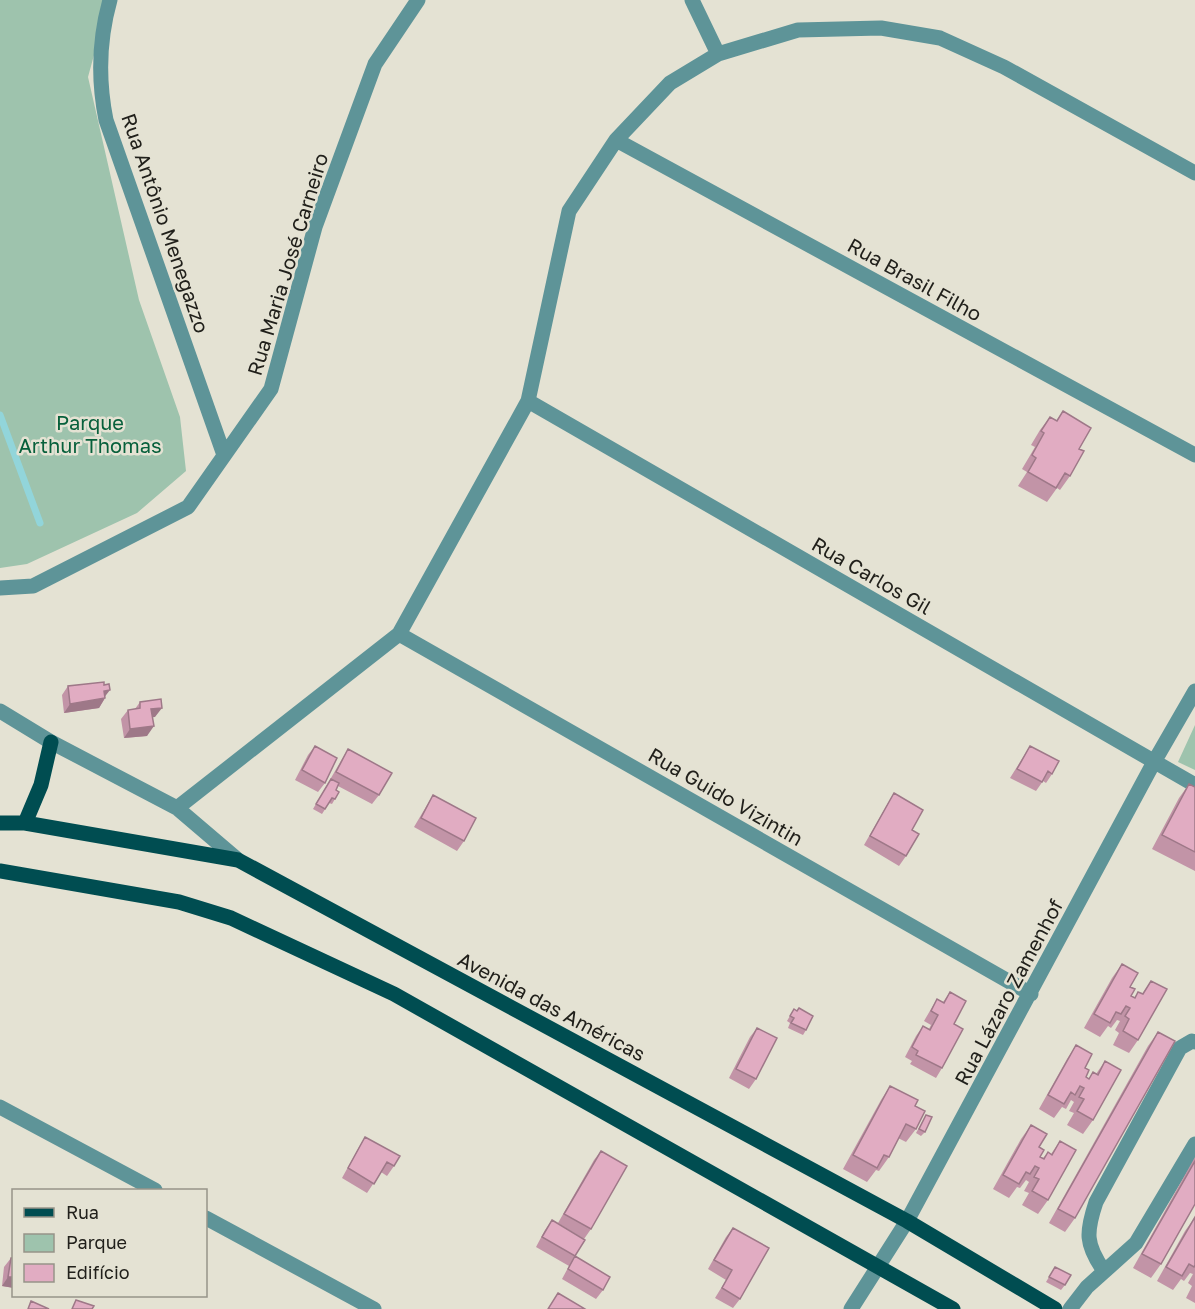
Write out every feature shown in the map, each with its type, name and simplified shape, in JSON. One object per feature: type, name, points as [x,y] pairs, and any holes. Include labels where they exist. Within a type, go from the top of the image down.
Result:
[{"type":"main road","points":[[25,823],[42,785],[51,742]]},
{"type":"main road","name":"Avenida das Américas","points":[[0,823],[25,823],[238,860],[907,1221],[1055,1309]]},
{"type":"main road","points":[[0,871],[179,902],[231,918],[394,994],[953,1309]]},
{"type":"street","name":"Rua Antônio Menegazzo","points":[[110,0],[103,32],[100,90],[106,120],[224,455]]},
{"type":"street","name":"Rua Maria José Carneiro","points":[[0,588],[33,586],[188,507],[271,389],[315,227],[375,64],[418,0]]},
{"type":"street","points":[[692,0],[718,54]]},
{"type":"street","points":[[177,808],[399,634],[528,401],[569,211],[616,140],[670,83],[718,54],[798,30],[881,28],[940,38],[1004,67],[1195,173]]},
{"type":"street","name":"Rua Brasil Filho","points":[[616,140],[1195,455]]},
{"type":"street","name":"Rua Carlos Gil","points":[[528,401],[1195,785]]},
{"type":"street","name":"Rua Guido Vizintin","points":[[399,634],[1031,994]]},
{"type":"street","name":"Rua Lázaro Zamenhof","points":[[851,1309],[907,1221],[1154,762],[1195,691]]},
{"type":"street","points":[[0,711],[51,742],[177,808],[238,860]]},
{"type":"street","points":[[1104,1271],[1091,1252],[1088,1228],[1096,1202],[1180,1048],[1192,1041],[1195,1042]]},
{"type":"street","points":[[0,1107],[151,1189]]},
{"type":"street","points":[[1070,1309],[1104,1271],[1136,1243],[1195,1144]]},
{"type":"street","points":[[207,1219],[374,1309]]},
{"type":"green space","name":"Parque Arthur Thomas","points":[[0,0],[109,0],[88,77],[139,300],[180,417],[186,471],[137,513],[27,564],[0,568]]},
{"type":"green space","points":[[1195,725],[1195,770],[1178,762]]},
{"type":"building","points":[[1063,411],[1091,428],[1079,449],[1084,451],[1070,476],[1065,473],[1056,488],[1028,472],[1036,458],[1032,455],[1044,433],[1041,431],[1050,417],[1057,421]]},
{"type":"building","points":[[104,682],[104,685],[109,684],[110,690],[104,691],[105,698],[70,704],[68,686]]},
{"type":"building","points":[[161,699],[162,708],[151,709],[154,726],[130,729],[128,710],[140,708],[140,702]]},
{"type":"building","points":[[315,746],[337,758],[325,783],[302,770]]},
{"type":"building","points":[[1030,746],[1059,761],[1052,774],[1048,771],[1042,782],[1017,769]]},
{"type":"building","points":[[348,749],[392,773],[379,795],[336,772]]},
{"type":"building","points":[[331,779],[339,783],[336,790],[339,792],[325,809],[316,804]]},
{"type":"building","points":[[1189,784],[1195,787],[1195,852],[1162,835]]},
{"type":"building","points":[[894,793],[923,810],[912,830],[919,834],[906,856],[870,836]]},
{"type":"building","points":[[433,795],[476,818],[464,841],[421,818]]},
{"type":"building","points":[[1122,964],[1138,973],[1130,987],[1135,989],[1131,996],[1135,998],[1138,992],[1143,994],[1151,981],[1167,989],[1138,1040],[1123,1031],[1129,1019],[1125,1016],[1130,1008],[1126,1006],[1121,1014],[1116,1012],[1110,1023],[1094,1014]]},
{"type":"building","points":[[950,992],[966,1001],[954,1024],[963,1029],[942,1068],[916,1055],[918,1051],[912,1047],[923,1026],[930,1030],[938,1015],[931,1011],[937,999],[944,1003]]},
{"type":"building","points":[[799,1008],[813,1016],[806,1030],[791,1023],[794,1018],[790,1016],[794,1009],[797,1011]]},
{"type":"building","points":[[757,1028],[777,1038],[756,1079],[736,1069]]},
{"type":"building","points":[[1158,1032],[1175,1041],[1075,1218],[1058,1209]]},
{"type":"building","points":[[1076,1045],[1092,1054],[1085,1068],[1089,1070],[1086,1077],[1089,1079],[1093,1072],[1098,1075],[1105,1061],[1121,1070],[1093,1120],[1077,1111],[1084,1099],[1079,1097],[1084,1088],[1080,1086],[1075,1095],[1071,1092],[1064,1104],[1048,1095]]},
{"type":"building","points":[[890,1086],[918,1100],[915,1106],[925,1111],[916,1129],[906,1124],[889,1157],[884,1155],[877,1168],[853,1155]]},
{"type":"building","points":[[926,1115],[932,1117],[925,1132],[919,1129]]},
{"type":"building","points":[[1031,1125],[1047,1134],[1039,1147],[1044,1150],[1040,1157],[1044,1159],[1048,1152],[1052,1155],[1060,1141],[1076,1150],[1048,1200],[1032,1191],[1039,1179],[1034,1177],[1039,1168],[1035,1166],[1030,1174],[1026,1172],[1019,1184],[1003,1175]]},
{"type":"building","points":[[365,1137],[400,1156],[394,1166],[387,1162],[374,1184],[348,1168]]},
{"type":"building","points":[[601,1151],[627,1166],[591,1229],[564,1214]]},
{"type":"building","points":[[1195,1161],[1195,1204],[1161,1264],[1142,1254]]},
{"type":"building","points":[[1195,1217],[1195,1265],[1194,1267],[1189,1264],[1182,1276],[1166,1267]]},
{"type":"building","points":[[552,1220],[585,1240],[575,1256],[542,1237]]},
{"type":"building","points":[[733,1228],[769,1248],[740,1299],[722,1288],[732,1270],[714,1260]]},
{"type":"building","points":[[575,1256],[610,1277],[603,1290],[568,1269]]},
{"type":"building","points":[[11,1258],[12,1258],[12,1277],[8,1277]]},
{"type":"building","points":[[1055,1267],[1071,1275],[1065,1285],[1049,1277]]},
{"type":"building","points":[[558,1293],[585,1309],[548,1309]]},
{"type":"building","points":[[76,1300],[94,1306],[92,1309],[72,1309]]},
{"type":"building","points":[[31,1301],[49,1309],[28,1309]]},
{"type":"waterway","points":[[0,415],[40,523]]}]
